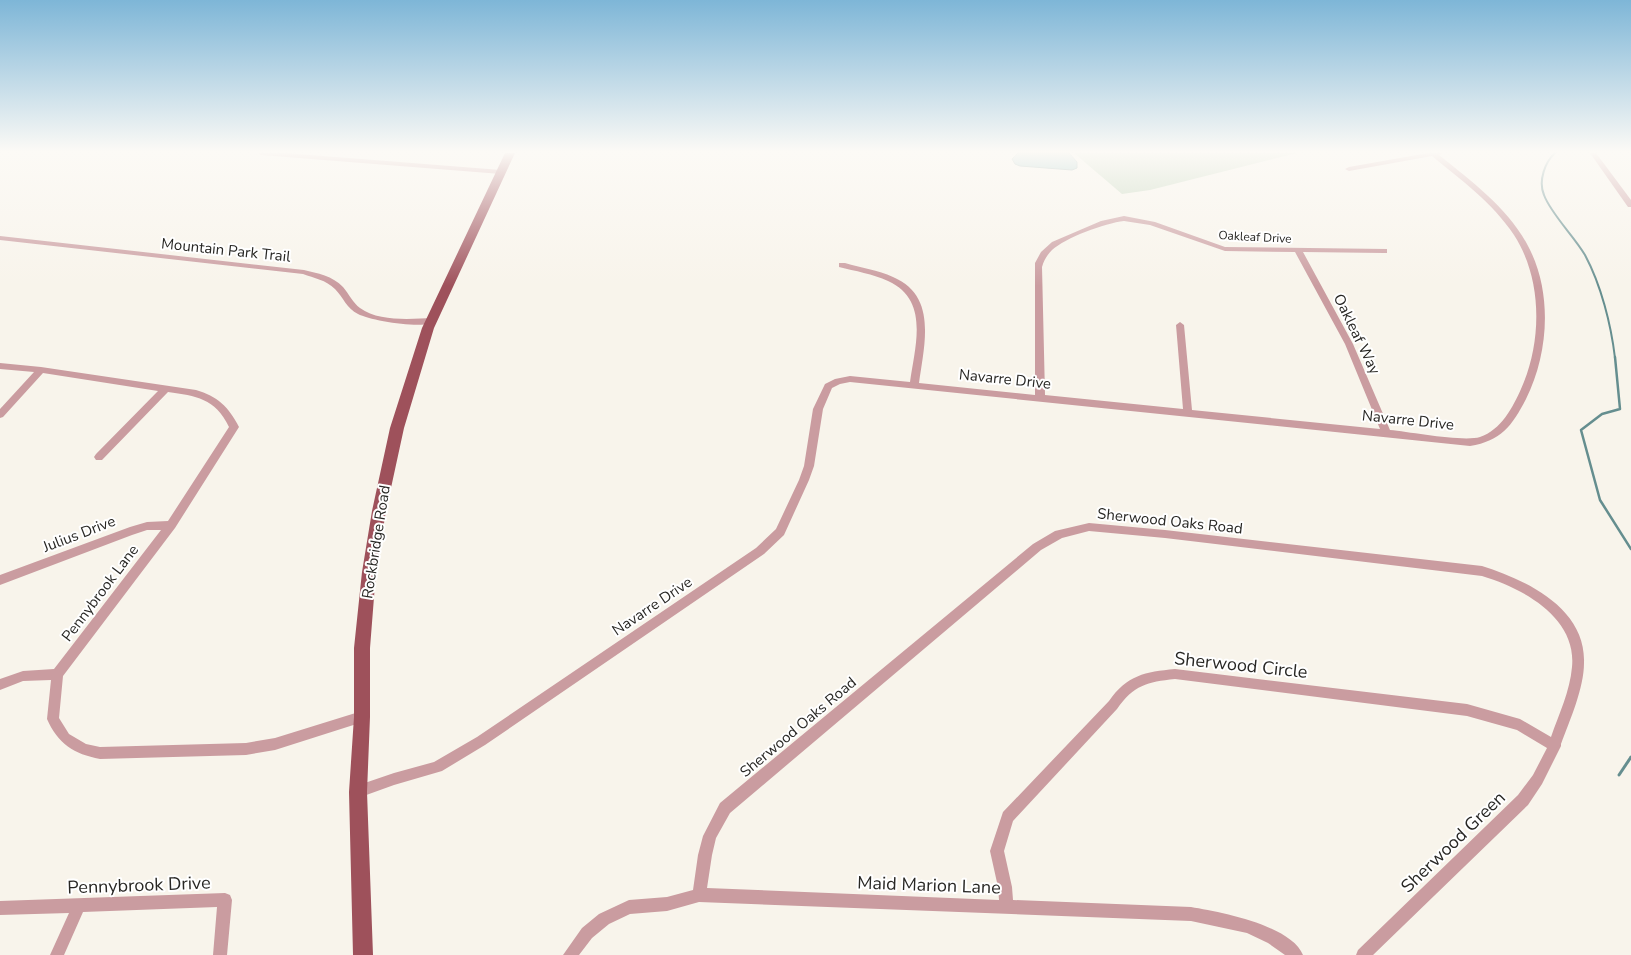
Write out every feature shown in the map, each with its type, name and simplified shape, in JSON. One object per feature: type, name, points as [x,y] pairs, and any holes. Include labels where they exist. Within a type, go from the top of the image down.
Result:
[{"type":"main road","name":"Rockbridge Road","points":[[363,955],[358,792],[362,717],[362,648],[369,572],[379,511],[397,428],[428,328],[433,321],[489,198]]},
{"type":"street","name":"Navarre Drive","points":[[358,792],[394,779],[437,767],[481,741],[760,551],[780,532],[804,480],[809,466],[818,409],[828,386],[838,380],[850,379],[1040,397],[1470,442],[1482,441],[1499,433],[1517,406],[1533,373],[1538,352],[1541,318],[1535,278],[1519,236],[1486,198]]},
{"type":"street","name":"Oakleaf Drive","points":[[1040,397],[1038,267],[1043,254],[1055,244],[1110,220],[1130,219],[1151,224],[1207,245],[1225,249],[1384,251]]},
{"type":"street","name":"Mountain Park Trail","points":[[0,238],[304,272],[329,280],[340,288],[358,311],[365,314],[382,319],[418,322],[433,321]]},
{"type":"street","name":"Oakleaf Way","points":[[1298,250],[1349,344],[1386,433]]},
{"type":"street","points":[[842,265],[891,279],[906,289],[918,302],[922,317],[914,385]]},
{"type":"street","points":[[1180,325],[1188,413]]},
{"type":"street","name":"Pennybrook Lane","points":[[0,366],[41,370],[196,393],[214,400],[227,412],[234,427],[171,525],[58,674]]},
{"type":"street","points":[[0,415],[41,370]]},
{"type":"street","points":[[100,456],[166,388]]},
{"type":"street","name":"Julius Drive","points":[[0,580],[130,531],[147,526],[171,525]]},
{"type":"street","name":"Sherwood Oaks Road","points":[[699,895],[707,846],[725,808],[1038,547],[1059,534],[1089,527],[1165,534],[1482,572],[1498,576],[1531,591],[1558,613],[1567,626],[1578,653],[1578,674],[1554,746]]},
{"type":"street","points":[[0,685],[23,676],[58,674],[53,719],[65,738],[84,750],[92,752],[246,749],[275,744],[362,717]]},
{"type":"street","name":"Sherwood Circle","points":[[1006,907],[1004,887],[996,851],[1008,817],[1113,706],[1121,694],[1131,684],[1144,678],[1175,674],[1467,710],[1520,724],[1554,746]]},
{"type":"street","name":"Sherwood Green","points":[[1363,955],[1523,800],[1540,778],[1554,746]]},
{"type":"street","name":"Maid Marion Lane","points":[[570,955],[588,932],[604,919],[629,907],[667,904],[699,895],[1191,914],[1231,920],[1259,931],[1288,947],[1296,955]]},
{"type":"street","name":"Pennybrook Drive","points":[[0,908],[225,900],[220,955]]},
{"type":"street","points":[[56,955],[78,906]]},
{"type":"waterway","points":[[1545,198],[1585,255],[1591,267],[1604,305],[1615,358]]},
{"type":"waterway","points":[[1615,357],[1620,409],[1602,414],[1581,430],[1600,500],[1631,549]]},
{"type":"waterway","points":[[1619,775],[1631,757]]}]
